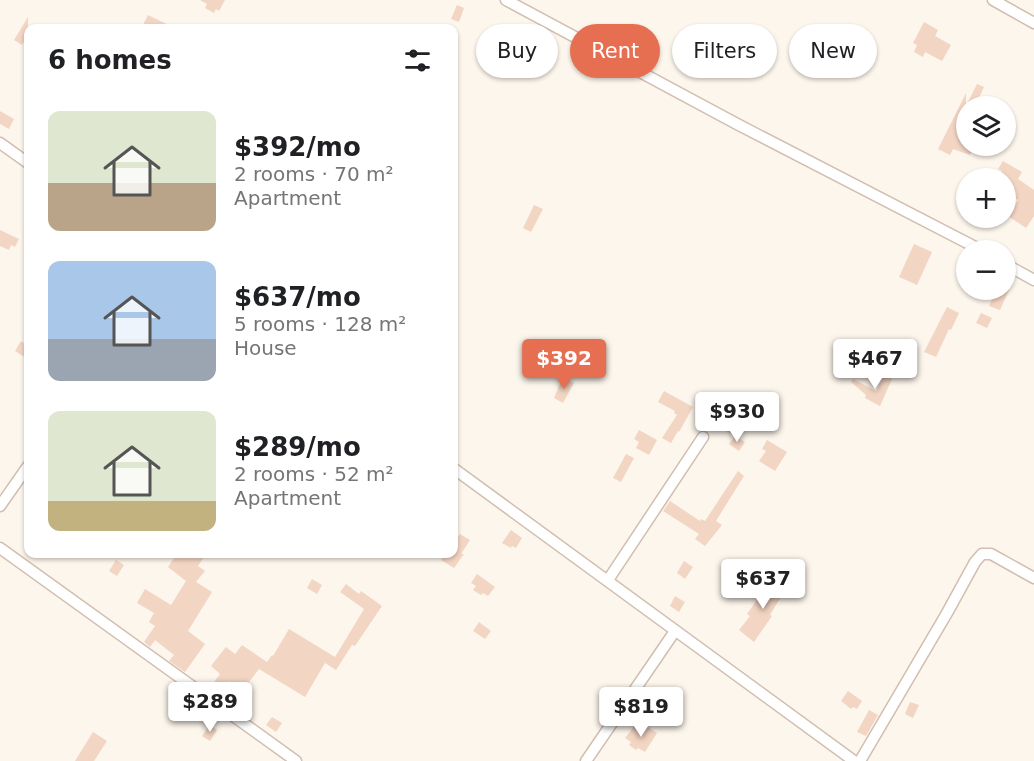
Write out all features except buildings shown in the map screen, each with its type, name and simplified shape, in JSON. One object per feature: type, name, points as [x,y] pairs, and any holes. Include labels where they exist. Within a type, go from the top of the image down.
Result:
[{"type":"street","points":[[506,0],[737,124],[962,240]]},
{"type":"street","points":[[993,0],[1034,23]]},
{"type":"street","points":[[0,143],[24,160]]},
{"type":"street","points":[[1016,270],[1034,280]]},
{"type":"street","points":[[608,580],[703,437]]},
{"type":"street","points":[[0,506],[24,472]]},
{"type":"street","points":[[458,472],[854,761]]},
{"type":"street","points":[[0,548],[296,761]]},
{"type":"street","points":[[860,761],[979,557],[982,554],[991,554],[1034,578]]},
{"type":"street","points":[[586,761],[675,631]]}]
